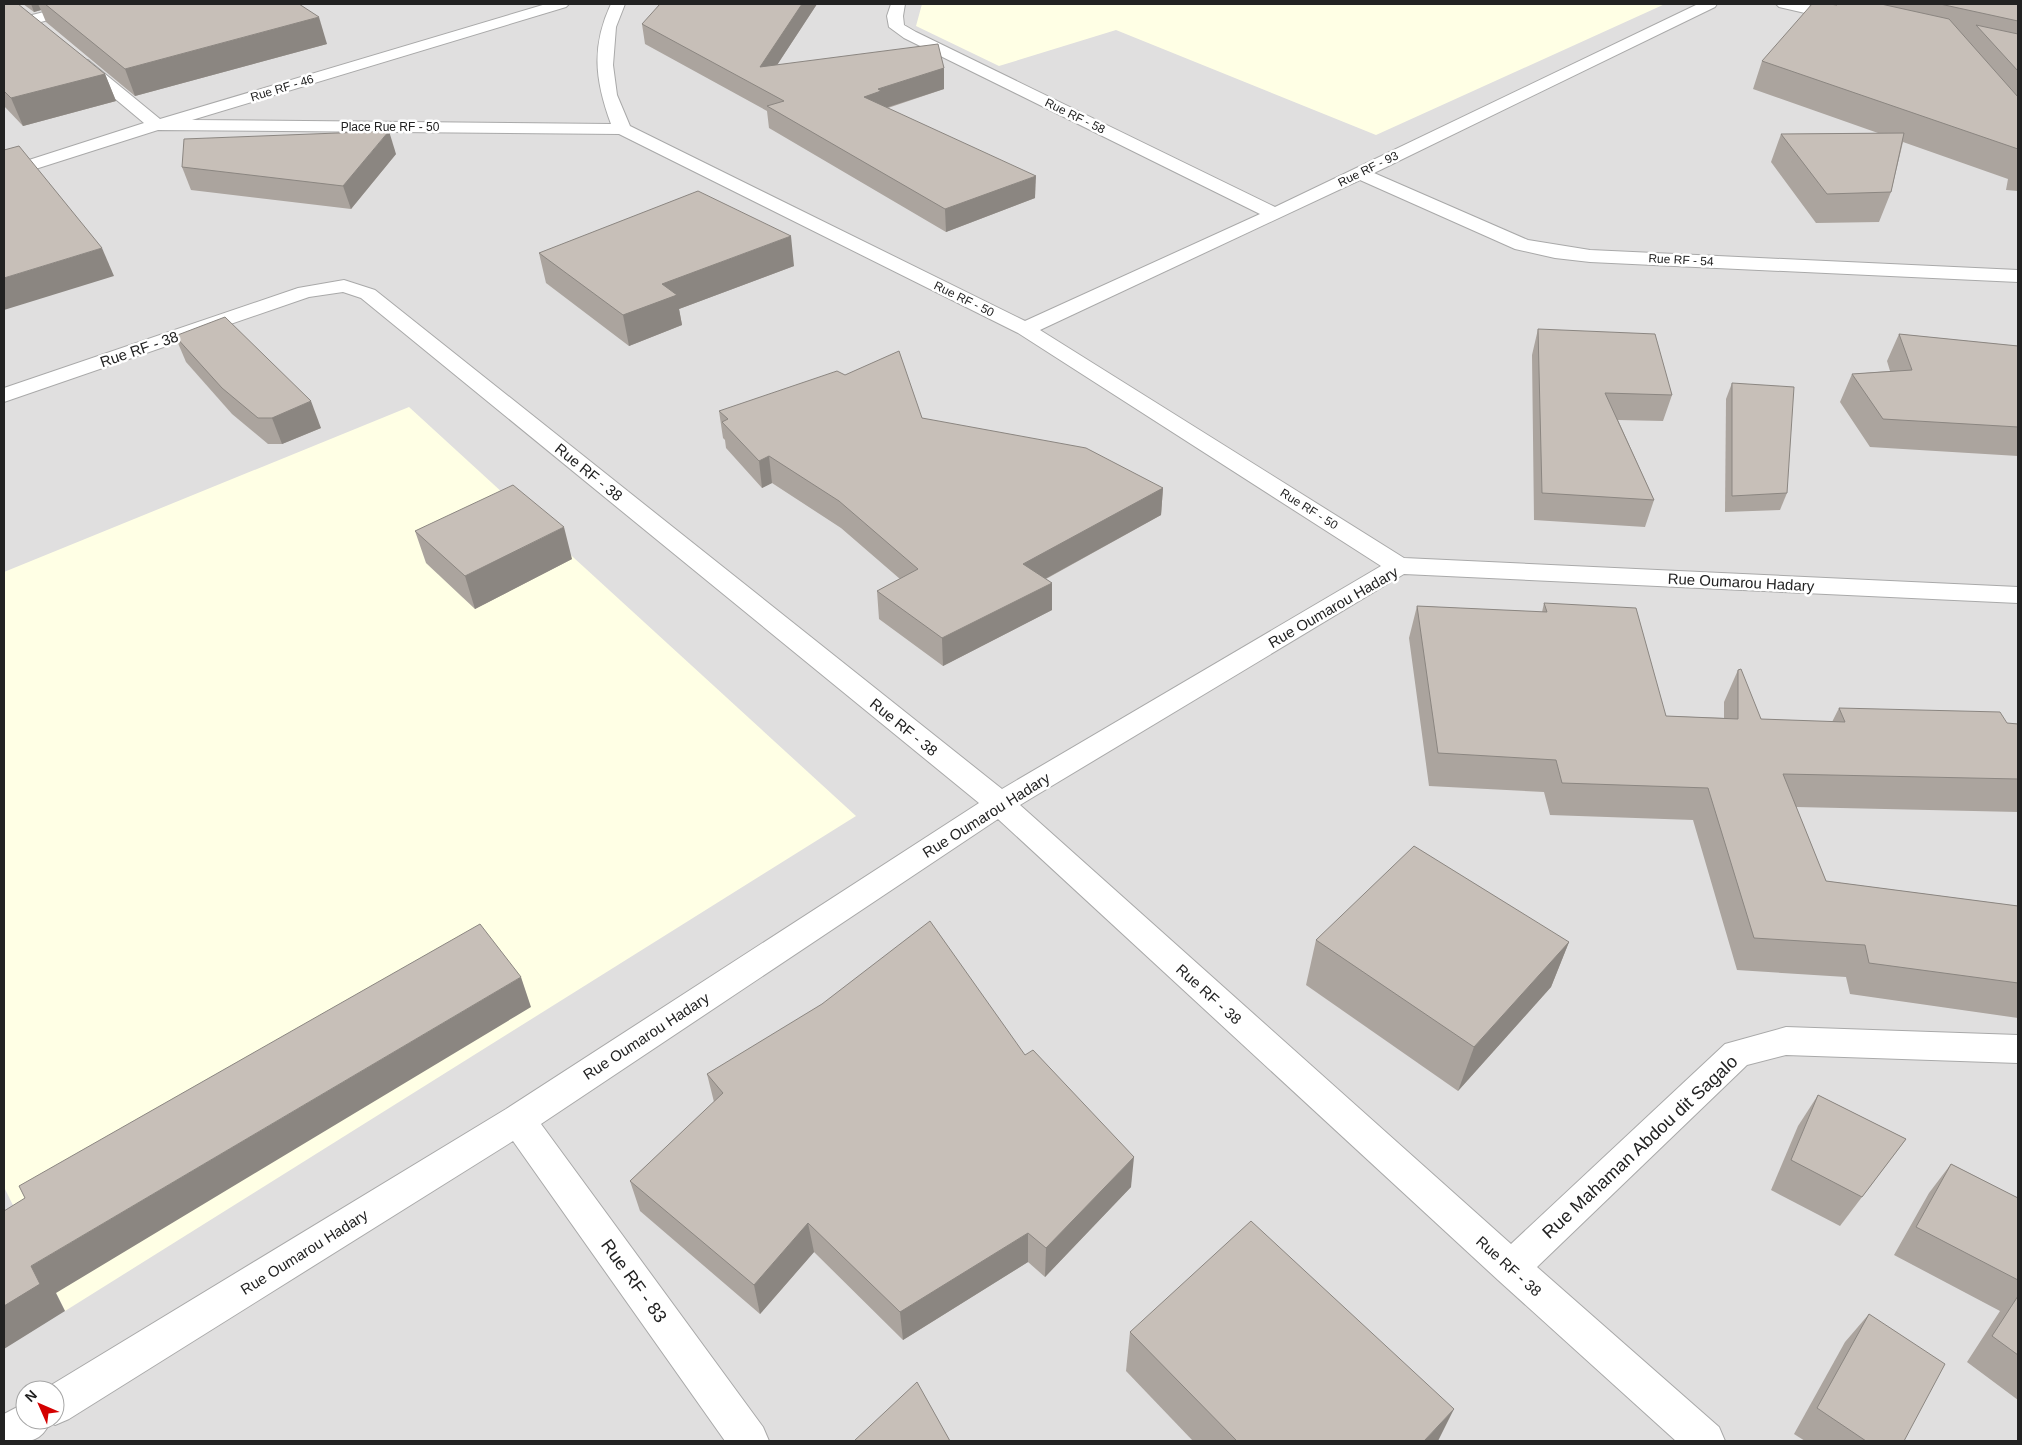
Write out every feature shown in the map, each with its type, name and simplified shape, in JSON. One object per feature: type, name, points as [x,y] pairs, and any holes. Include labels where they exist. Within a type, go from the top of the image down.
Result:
[{"type":"street","points":[[44,32],[24,14],[94,4]]},
{"type":"street","name":"Rue RF - 46","points":[[4,174],[157,125],[561,4]]},
{"type":"street","points":[[618,4],[608,27],[605,65],[609,95],[622,129]]},
{"type":"street","name":"Rue RF - 58","points":[[898,4],[895,16],[897,27],[910,35],[1275,214]]},
{"type":"street","name":"Rue RF - 93","points":[[1025,329],[1275,214],[1710,4]]},
{"type":"street","points":[[1784,4],[1859,21]]},
{"type":"street","points":[[67,51],[157,125]]},
{"type":"street","name":"Place Rue RF - 50","points":[[157,125],[622,129]]},
{"type":"street","name":"Rue RF - 50","points":[[622,129],[1025,329],[1399,566]]},
{"type":"street","name":"Rue RF - 54","points":[[1359,173],[1522,245],[1555,252],[1590,256],[2018,276]]},
{"type":"street","name":"Rue RF - 38","points":[[4,395],[305,292],[344,286],[368,294],[1000,804],[1511,1268],[1705,1441]]},
{"type":"street","name":"Rue Oumarou Hadary","points":[[65,1399],[518,1120],[1000,804],[1399,566],[2018,595]]},
{"type":"street","name":"Rue Mahaman Abdou dit Sagalo","points":[[1511,1268],[1737,1054],[1786,1041],[2018,1050]]},
{"type":"street","name":"Rue RF - 83","points":[[518,1120],[749,1441]]},
{"type":"street","points":[[4,1437],[15,1430]]},
{"type":"shaded area","points":[[4,4],[2018,4],[2018,1441],[4,1441]]},
{"type":"shaded area","points":[[922,4],[1665,4],[1376,135],[1116,30],[999,66],[916,26]]},
{"type":"shaded area","points":[[409,407],[856,816],[65,1311],[4,1187],[4,572]]},
{"type":"building","points":[[4,4],[18,4],[105,74],[11,98],[4,91]]},
{"type":"building","points":[[45,4],[299,4],[319,17],[125,69]]},
{"type":"building","points":[[660,4],[802,4],[760,67],[938,44],[944,68],[878,89],[881,91],[864,97],[1036,176],[945,209],[767,106],[784,101],[642,24]]},
{"type":"building","points":[[1812,4],[1881,4],[1949,19],[2018,97],[2018,149],[1762,61]]},
{"type":"building","points":[[1940,4],[2018,4],[2018,21]]},
{"type":"building","points":[[1976,25],[2018,34],[2018,71]]},
{"type":"building","points":[[389,131],[343,186],[182,167],[184,139]]},
{"type":"building","points":[[1904,133],[1891,192],[1827,194],[1781,134]]},
{"type":"building","points":[[19,146],[102,248],[4,278],[4,150]]},
{"type":"building","points":[[698,191],[791,236],[662,284],[677,295],[623,315],[539,253]]},
{"type":"building","points":[[225,317],[311,401],[272,418],[258,418],[222,388],[175,336]]},
{"type":"building","points":[[1538,329],[1655,334],[1672,395],[1605,393],[1654,500],[1542,493]]},
{"type":"building","points":[[1899,334],[2018,346],[2018,427],[1883,419],[1852,374],[1912,370]]},
{"type":"building","points":[[899,351],[922,418],[1086,448],[1163,488],[1023,564],[1052,583],[942,638],[877,591],[918,569],[839,501],[769,456],[759,461],[722,422],[728,419],[719,411],[837,371],[845,375]]},
{"type":"building","points":[[1732,383],[1794,387],[1787,493],[1732,496]]},
{"type":"building","points":[[513,485],[564,527],[465,576],[415,531]]},
{"type":"building","points":[[1544,603],[1636,608],[1666,716],[1738,719],[1738,670],[1741,669],[1761,719],[1845,722],[1839,708],[2000,712],[2007,723],[2018,724],[2018,779],[1783,774],[1826,881],[2018,906],[2018,983],[1869,963],[1865,945],[1754,938],[1708,788],[1562,783],[1556,760],[1438,753],[1417,606],[1547,612]]},
{"type":"building","points":[[1414,846],[1569,942],[1474,1047],[1316,940]]},
{"type":"building","points":[[930,921],[1025,1055],[1033,1050],[1134,1157],[1046,1248],[1028,1233],[900,1312],[808,1223],[754,1285],[630,1181],[723,1093],[707,1074],[822,1004]]},
{"type":"building","points":[[480,924],[521,977],[31,1266],[40,1284],[4,1306],[4,1211],[25,1198],[19,1186]]},
{"type":"building","points":[[1818,1095],[1906,1139],[1862,1197],[1791,1160]]},
{"type":"building","points":[[1951,1164],[2018,1198],[2018,1280],[1916,1227]]},
{"type":"building","points":[[1251,1221],[1454,1409],[1424,1441],[1237,1441],[1130,1332]]},
{"type":"building","points":[[2018,1296],[2018,1355],[1992,1336]]},
{"type":"building","points":[[1869,1314],[1945,1364],[1904,1441],[1866,1441],[1817,1408]]},
{"type":"building","points":[[917,1382],[950,1441],[854,1441]]}]
